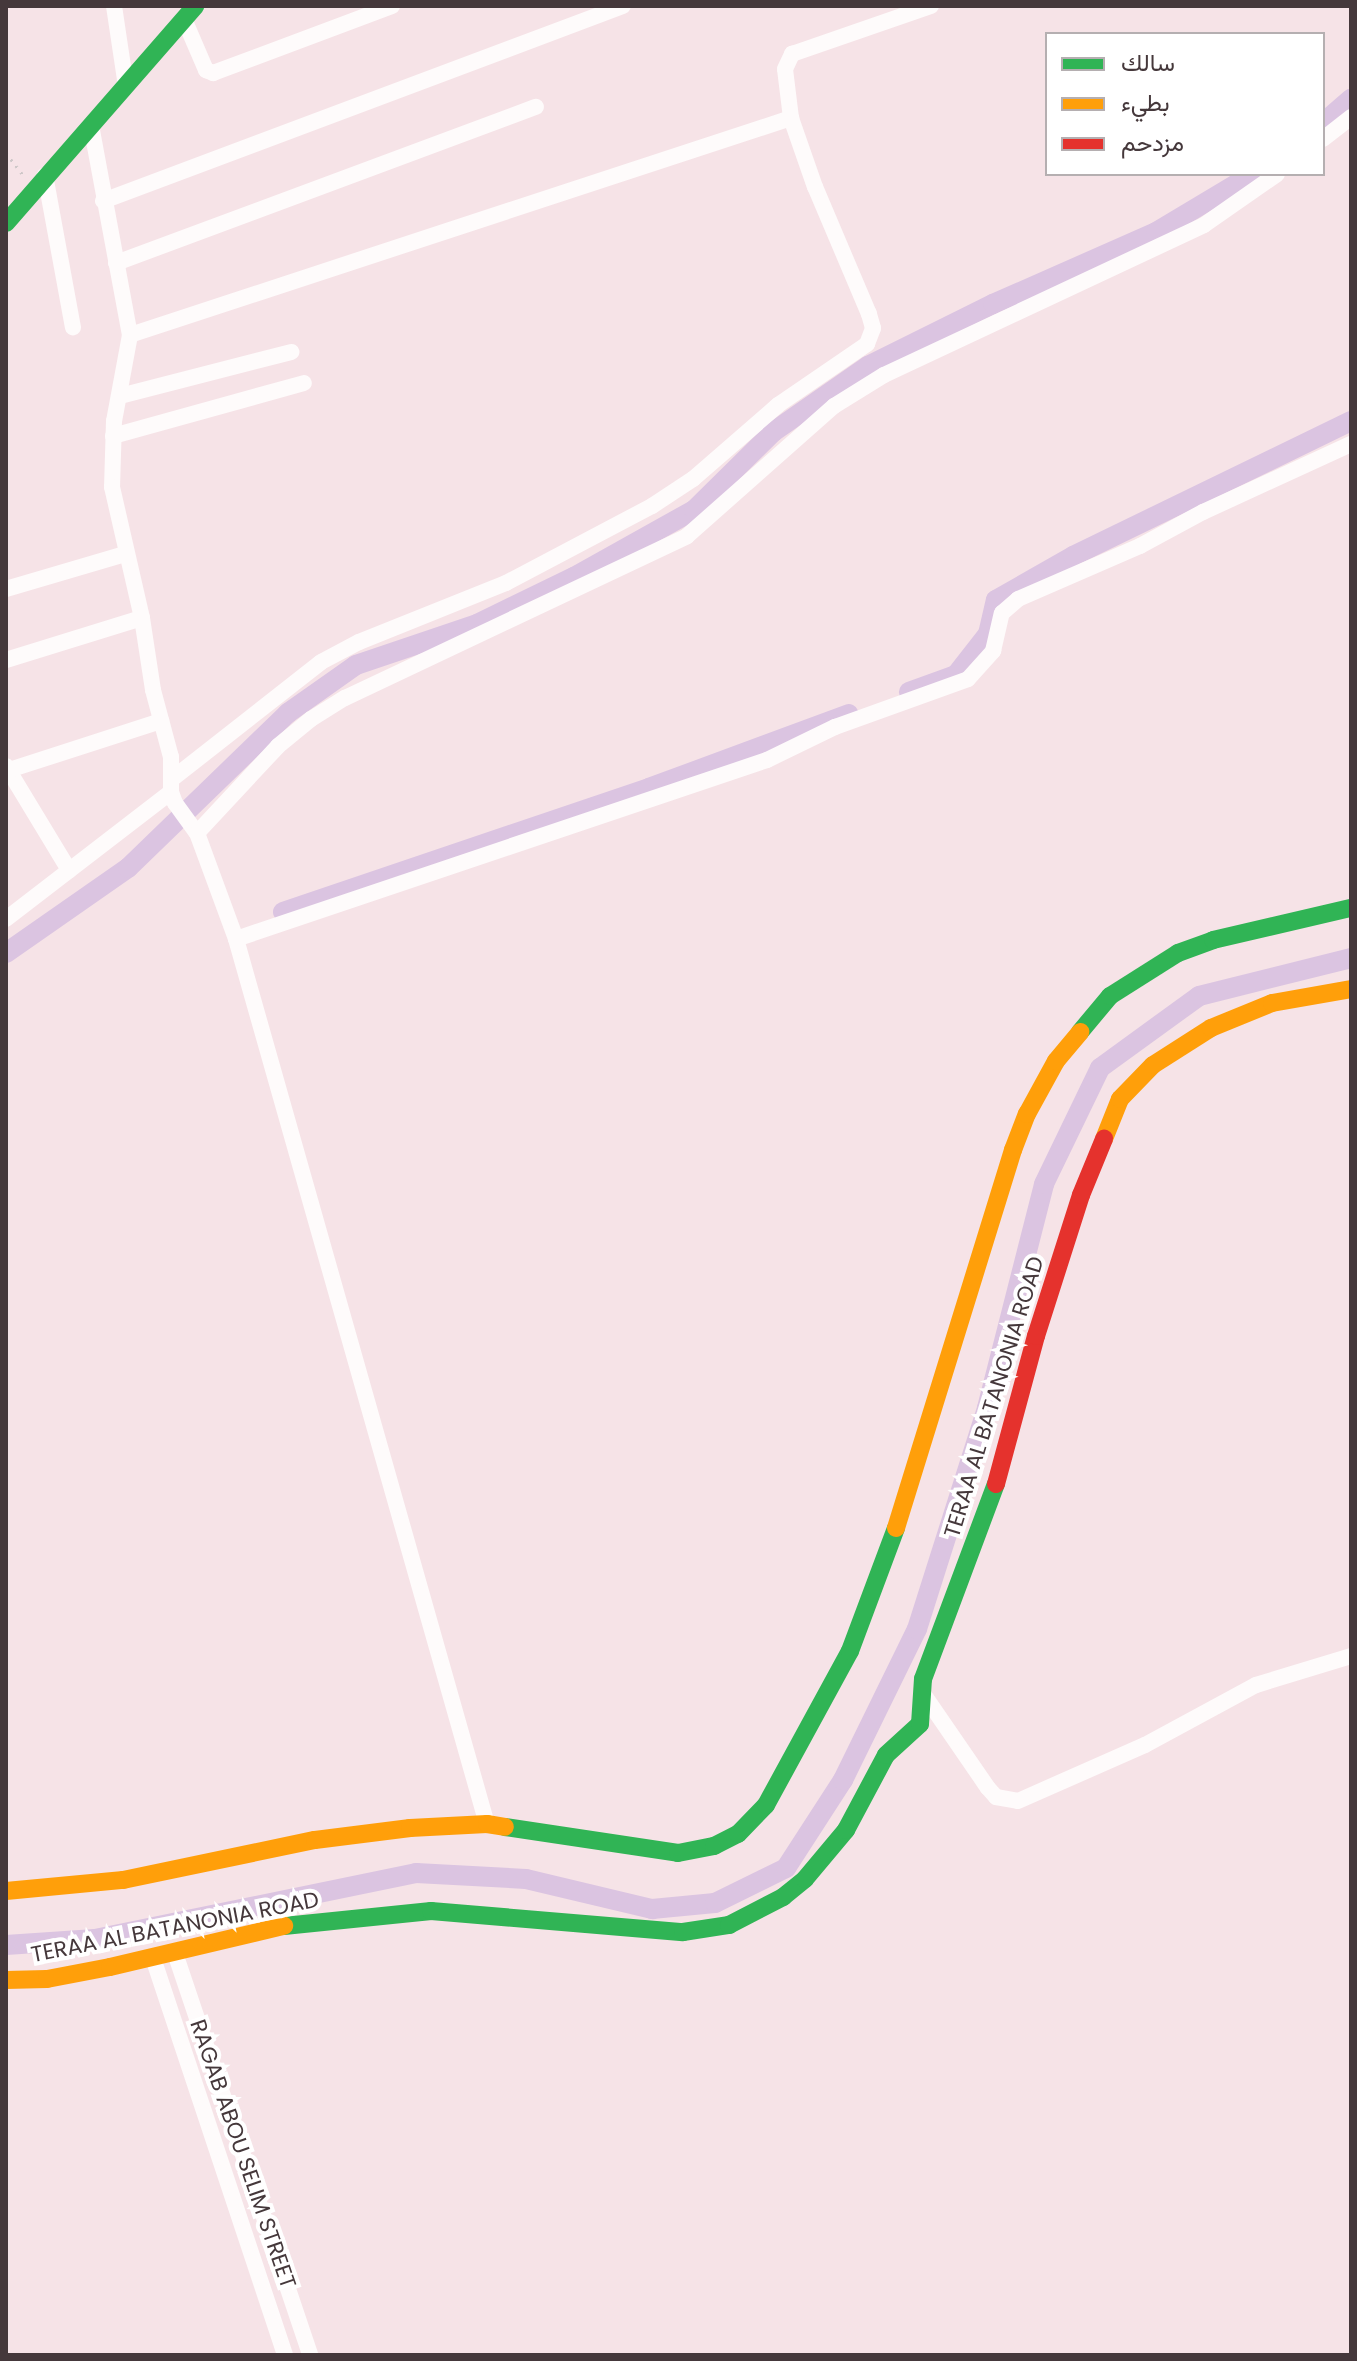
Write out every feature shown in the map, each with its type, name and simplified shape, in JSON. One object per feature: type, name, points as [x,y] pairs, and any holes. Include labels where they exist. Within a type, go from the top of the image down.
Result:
[{"type":"street","points":[[114,6],[126,86]]},
{"type":"street","points":[[189,13],[206,70],[213,73],[392,6]]},
{"type":"street","points":[[103,201],[623,6]]},
{"type":"street","points":[[6,919],[173,791],[321,662],[359,642],[506,583],[652,506],[693,479],[778,405],[867,344],[873,328],[869,314],[815,187],[791,118],[785,69],[792,54],[931,6]]},
{"type":"street","points":[[6,223],[189,13]]},
{"type":"street","points":[[116,263],[536,107]]},
{"type":"street","points":[[1325,137],[1351,117]]},
{"type":"street","points":[[130,335],[791,118]]},
{"type":"street","points":[[91,125],[130,335],[113,436],[112,487],[171,757],[173,791],[194,828],[236,939],[487,1824]]},
{"type":"street","points":[[194,828],[278,746],[311,719],[345,698],[687,536],[834,406],[871,383],[1204,225],[1274,176]]},
{"type":"street","points":[[39,182],[73,327]]},
{"type":"street","points":[[120,396],[291,352]]},
{"type":"street","points":[[113,436],[304,383]]},
{"type":"street","points":[[236,939],[767,760],[835,727],[968,679],[993,651],[1002,613],[1018,599],[1140,546],[1203,512],[1351,444]]},
{"type":"street","points":[[6,589],[125,554]]},
{"type":"street","points":[[6,660],[142,618]]},
{"type":"street","points":[[69,870],[8,768],[161,721]]},
{"type":"street","points":[[6,1891],[123,1880],[362,1833],[487,1824],[678,1853],[727,1841],[750,1824],[766,1805],[850,1651],[880,1578],[1013,1150],[1027,1114],[1056,1061],[1083,1024],[1110,996],[1178,953],[1213,940],[1351,908]]},
{"type":"street","name":"TERAA AL BATANONIA ROAD","points":[[6,1980],[47,1979],[153,1958],[292,1924],[431,1911],[683,1932],[729,1925],[783,1897],[823,1858],[846,1830],[886,1755],[920,1724],[923,1679],[994,1491],[1036,1336],[1081,1195],[1120,1099],[1153,1065],[1211,1028],[1272,1003],[1351,989]]},
{"type":"street","points":[[922,1692],[988,1788],[996,1797],[1018,1801],[1145,1745],[1256,1685],[1351,1656]]},
{"type":"street","name":"RAGAB ABOU SELIM STREET","points":[[175,1953],[310,2355]]},
{"type":"street","name":"RAGAB ABOU SELIM STREET","points":[[153,1958],[285,2355]]},
{"type":"path","points":[[6,58],[6,67]]},
{"type":"path","points":[[6,153],[39,182]]},
{"type":"waterway","points":[[1325,121],[1351,99]]},
{"type":"waterway","points":[[6,953],[128,868],[288,713],[356,665],[477,624],[574,577],[694,510],[773,432],[868,366],[993,304],[1156,232],[1250,176]]},
{"type":"waterway","points":[[909,692],[956,675],[988,634],[996,600],[1073,556],[1351,421]]},
{"type":"waterway","points":[[283,912],[649,788],[849,714]]},
{"type":"waterway","points":[[6,1945],[95,1939],[416,1873],[526,1879],[652,1909],[715,1903],[786,1868],[843,1780],[917,1629],[987,1408],[1044,1184],[1100,1068],[1199,996],[1351,958]]},
{"type":"traffic: fast","points":[[6,223],[195,6]]},
{"type":"traffic: fast","points":[[1080,1032],[1110,996],[1178,953],[1213,940],[1351,908]]},
{"type":"traffic: fast","points":[[284,1926],[431,1911],[683,1932],[729,1925],[783,1897],[805,1879],[846,1830],[886,1755],[920,1724],[923,1679],[996,1484]]},
{"type":"traffic: fast","points":[[505,1827],[678,1853],[714,1846],[738,1834],[766,1805],[850,1651],[896,1528]]},
{"type":"traffic: slow","points":[[1104,1139],[1120,1099],[1153,1065],[1211,1028],[1272,1003],[1351,989]]},
{"type":"traffic: slow","points":[[896,1528],[1013,1150],[1027,1114],[1056,1061],[1080,1032]]},
{"type":"traffic: slow","points":[[6,1891],[123,1880],[315,1840],[410,1828],[487,1824],[505,1827]]},
{"type":"traffic: slow","points":[[6,1980],[47,1979],[110,1967],[284,1926]]},
{"type":"traffic: jam","points":[[996,1484],[1036,1336],[1081,1195],[1104,1139]]}]
